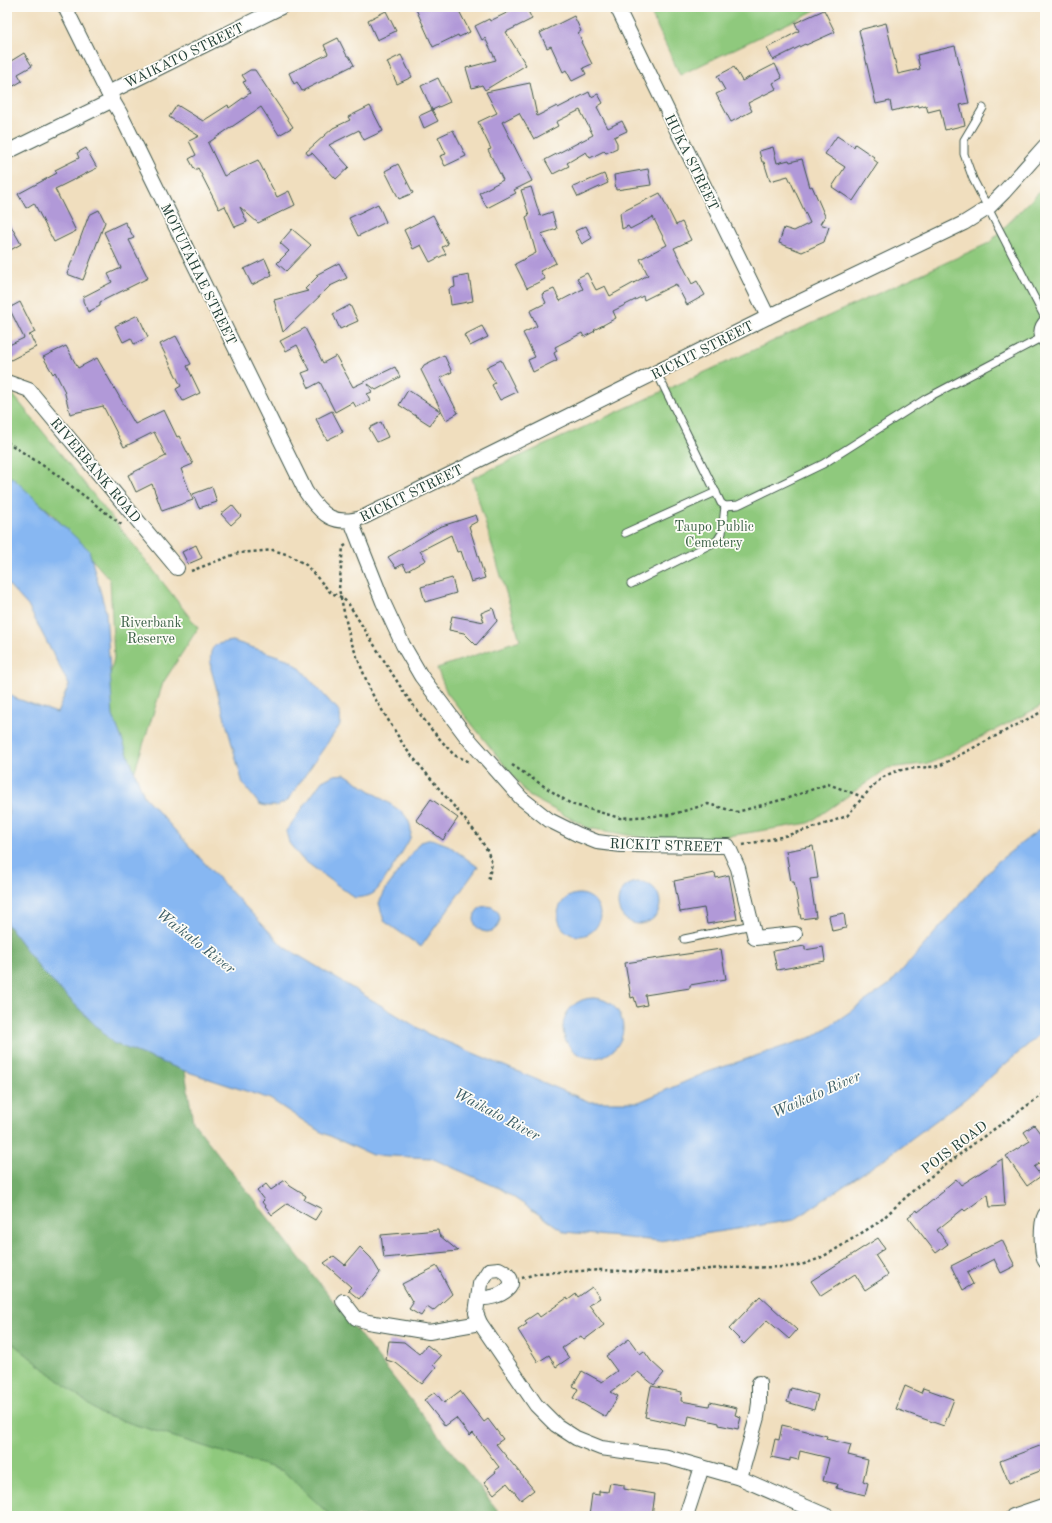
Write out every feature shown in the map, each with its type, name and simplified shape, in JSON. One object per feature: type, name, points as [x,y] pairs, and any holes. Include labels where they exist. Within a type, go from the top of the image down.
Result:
[{"type":"street","name":"MOTUTĀHAE STREET","points":[[65,7],[306,492],[316,507],[326,515],[339,520],[351,521]]},
{"type":"street","name":"WAIKATO STREET","points":[[7,152],[281,7]]},
{"type":"street","name":"HUKA STREET","points":[[617,7],[768,317]]},
{"type":"street","name":"RICKIT STREET","points":[[795,934],[755,938],[738,868],[728,846],[621,845],[597,842],[577,834],[550,820],[521,798],[466,736],[421,676],[383,602],[351,521],[376,511],[768,317],[964,223],[988,208],[1045,146]]},
{"type":"street","name":"RIVERBANK ROAD","points":[[7,382],[29,390],[177,568]]},
{"type":"street","points":[[1045,1215],[1043,1219],[1043,1256],[1045,1261]]},
{"type":"street","points":[[479,1298],[486,1299],[509,1289],[512,1282],[509,1276],[504,1271],[499,1269],[489,1270],[480,1284],[476,1313],[480,1323],[536,1405],[556,1425],[576,1438],[601,1448],[668,1457],[740,1478],[827,1516]]},
{"type":"street","points":[[342,1301],[356,1318],[368,1322],[422,1331],[429,1332],[480,1323]]},
{"type":"street","points":[[740,1478],[757,1417],[759,1383]]},
{"type":"street","points":[[686,1516],[702,1467]]},
{"type":"street","points":[[1013,1516],[1045,1505]]},
{"type":"lane","points":[[983,108],[964,140],[964,154],[988,208],[1045,318],[1040,322],[1037,333],[1039,339],[1045,345]]},
{"type":"lane","points":[[656,372],[721,503],[725,506],[738,505],[823,464],[927,398],[1039,339]]},
{"type":"lane","points":[[625,533],[716,492]]},
{"type":"lane","points":[[630,584],[717,541],[722,533],[725,506]]},
{"type":"lane","points":[[684,939],[752,925]]},
{"type":"path","points":[[7,442],[54,472],[124,526]]},
{"type":"path","points":[[358,537],[343,547],[339,589],[350,639],[371,692],[406,749],[477,834],[487,850],[492,863],[488,881]]},
{"type":"path","points":[[177,568],[182,571],[189,572],[238,553],[273,550],[289,555],[306,565],[331,593],[341,597],[348,603],[405,694],[431,729],[454,755],[477,766],[489,762]]},
{"type":"path","points":[[728,846],[781,837],[847,816],[881,779],[894,772],[909,768],[922,769],[939,766],[1045,710]]},
{"type":"path","points":[[510,764],[571,804],[620,818],[670,815],[708,804],[737,812],[788,798],[828,784],[863,797]]},
{"type":"path","name":"POIS ROAD","points":[[512,1282],[539,1273],[601,1270],[662,1273],[721,1268],[788,1267],[804,1264],[818,1259],[879,1222],[917,1187],[976,1142],[1045,1094]]},
{"type":"green space","points":[[648,7],[822,7],[680,75]]},
{"type":"green space","name":"Taupo Public Cemetery","points":[[1045,186],[1045,704],[931,763],[888,768],[809,823],[678,844],[588,828],[529,796],[447,693],[437,668],[520,640],[472,478],[989,243]]},
{"type":"green space","name":"Riverbank Reserve","points":[[7,387],[137,549],[198,628],[163,683],[134,773],[105,696],[114,658],[110,580],[52,513],[7,477]]},
{"type":"green space","points":[[7,924],[42,971],[113,1043],[185,1071],[193,1122],[502,1516],[331,1516],[283,1471],[101,1414],[7,1339]]},
{"type":"green space","points":[[7,1339],[101,1414],[283,1471],[331,1516],[7,1516]]},
{"type":"water","name":"Waikato River","points":[[7,475],[14,479],[89,550],[106,612],[113,716],[144,796],[219,879],[283,946],[428,1034],[590,1102],[639,1102],[705,1073],[815,1036],[890,984],[996,863],[1045,825],[1045,1030],[965,1099],[888,1156],[794,1220],[659,1241],[565,1232],[501,1189],[431,1158],[372,1155],[319,1131],[270,1099],[185,1071],[113,1043],[42,971],[7,924],[7,818],[9,815],[7,800],[7,693],[15,698],[57,713],[69,685],[28,606],[7,583]]},
{"type":"water","points":[[233,641],[290,660],[300,668],[340,713],[340,725],[287,801],[277,806],[265,806],[259,804],[243,784],[211,669],[210,656],[213,648],[216,645]]},
{"type":"water","points":[[345,774],[402,812],[407,818],[411,827],[410,838],[394,866],[378,889],[370,895],[355,898],[302,859],[289,843],[286,831],[322,781],[334,775]]},
{"type":"water","points":[[432,839],[448,845],[478,867],[421,947],[384,921],[379,903],[386,889],[420,842]]},
{"type":"water","points":[[635,882],[643,882],[651,885],[657,891],[660,903],[657,915],[651,921],[643,924],[635,924],[627,921],[621,915],[618,907],[618,899],[621,891],[627,885]]},
{"type":"water","points":[[575,894],[583,894],[591,897],[597,903],[600,915],[597,927],[591,933],[583,936],[575,936],[567,933],[561,927],[558,919],[558,911],[561,903],[567,897]]},
{"type":"water","points":[[487,906],[496,910],[500,919],[496,928],[487,932],[478,928],[474,919],[478,910]]},
{"type":"water","points":[[587,998],[599,998],[610,1003],[618,1011],[623,1022],[621,1040],[610,1053],[599,1058],[587,1058],[576,1053],[568,1045],[563,1034],[563,1022],[568,1011],[576,1003]]},
{"type":"building","points":[[415,7],[457,7],[470,32],[459,37],[458,35],[433,47]]},
{"type":"building","points":[[519,7],[526,7],[532,19],[506,32],[526,65],[485,90],[482,85],[472,88],[466,68],[496,60],[485,38],[482,40],[475,26],[489,19],[490,21]]},
{"type":"building","points":[[824,10],[835,32],[806,45],[805,44],[773,60],[767,48],[799,31],[795,23]]},
{"type":"building","points":[[386,11],[396,31],[377,40],[368,20]]},
{"type":"building","points":[[574,16],[581,31],[578,33],[582,41],[581,42],[592,64],[583,68],[586,74],[572,81],[566,70],[563,72],[551,46],[547,48],[540,33]]},
{"type":"building","points":[[886,23],[898,74],[920,69],[917,55],[955,46],[969,103],[960,105],[965,125],[945,130],[940,109],[928,112],[926,105],[919,107],[918,105],[892,111],[890,101],[876,104],[859,30]]},
{"type":"building","points":[[338,38],[347,56],[349,56],[354,65],[302,91],[297,82],[294,84],[289,73],[328,54],[324,45]]},
{"type":"building","points":[[24,53],[32,66],[18,74],[22,81],[12,87],[7,80],[7,55],[11,61]]},
{"type":"building","points":[[401,55],[412,77],[397,84],[387,62]]},
{"type":"building","points":[[775,64],[782,78],[773,83],[776,89],[748,103],[752,111],[731,122],[716,94],[725,90],[717,76],[734,67],[742,81]]},
{"type":"building","points":[[250,70],[255,70],[293,127],[279,135],[261,107],[208,143],[224,176],[258,160],[277,197],[289,191],[295,205],[258,223],[240,207],[247,222],[235,227],[225,206],[219,209],[198,168],[195,170],[189,159],[196,155],[189,141],[199,136],[169,117],[177,105],[203,121],[228,105],[229,108],[250,93],[243,82],[246,81],[242,75]]},
{"type":"building","points":[[438,78],[450,102],[432,110],[421,86]]},
{"type":"building","points":[[530,83],[537,116],[557,106],[558,108],[589,92],[591,97],[598,94],[603,103],[597,107],[608,128],[622,121],[627,131],[614,137],[617,143],[617,148],[606,153],[604,151],[590,158],[586,152],[567,163],[569,166],[553,174],[545,160],[593,135],[580,110],[556,122],[558,126],[534,139],[519,113],[502,122],[532,181],[514,190],[516,193],[487,208],[479,193],[503,180],[488,150],[491,149],[478,122],[497,113],[486,92]]},
{"type":"building","points":[[370,106],[383,131],[364,140],[359,130],[329,145],[349,167],[336,179],[312,153],[308,155],[306,152],[333,128],[350,120],[348,117]]},
{"type":"building","points":[[432,110],[438,121],[424,128],[419,116]]},
{"type":"building","points":[[453,130],[466,156],[445,166],[440,156],[446,154],[438,137]]},
{"type":"building","points":[[837,136],[854,147],[855,144],[874,157],[873,159],[878,163],[853,201],[832,187],[845,167],[825,154]]},
{"type":"building","points":[[773,147],[777,163],[802,159],[810,187],[812,186],[825,216],[820,224],[829,227],[824,242],[802,252],[779,243],[784,228],[794,231],[810,223],[788,176],[770,181],[759,151]]},
{"type":"building","points":[[86,148],[97,168],[55,189],[76,231],[54,242],[34,203],[26,208],[18,194],[57,173],[55,170],[79,158],[77,153]]},
{"type":"building","points":[[398,164],[413,193],[399,199],[385,171]]},
{"type":"building","points":[[648,169],[651,185],[616,190],[614,175]]},
{"type":"building","points":[[604,174],[608,183],[578,197],[573,187]]},
{"type":"building","points":[[531,187],[540,216],[552,212],[557,229],[541,234],[556,263],[540,271],[545,279],[527,288],[515,264],[536,253],[526,217],[529,215],[521,190]]},
{"type":"building","points":[[660,193],[676,225],[682,222],[691,240],[674,248],[692,284],[697,281],[705,295],[687,305],[676,284],[644,300],[643,296],[613,311],[616,318],[594,330],[595,331],[584,337],[582,333],[555,347],[557,351],[554,353],[557,360],[533,372],[528,360],[535,357],[523,333],[537,326],[530,311],[546,303],[542,294],[554,289],[560,301],[583,289],[577,278],[587,273],[596,290],[605,286],[610,296],[648,275],[640,259],[667,245],[653,217],[630,229],[628,226],[622,229],[620,213]]},
{"type":"building","points":[[378,204],[386,222],[358,236],[349,218]]},
{"type":"building","points":[[99,210],[105,222],[83,280],[67,274],[89,215]]},
{"type":"building","points":[[433,215],[448,244],[442,247],[446,254],[430,262],[421,245],[413,249],[404,230]]},
{"type":"building","points":[[7,219],[21,244],[7,252]]},
{"type":"building","points":[[125,222],[134,238],[129,240],[148,278],[100,302],[100,306],[88,312],[83,301],[83,297],[112,282],[108,274],[121,268],[104,232]]},
{"type":"building","points":[[586,226],[592,238],[582,244],[575,231]]},
{"type":"building","points":[[292,229],[311,245],[286,271],[277,263],[289,251],[280,243]]},
{"type":"building","points":[[265,259],[272,275],[252,285],[244,269]]},
{"type":"building","points":[[339,263],[347,278],[330,286],[283,332],[274,300],[308,291],[305,289],[318,276],[316,275]]},
{"type":"building","points":[[469,275],[473,301],[451,305],[449,289],[455,287],[454,278]]},
{"type":"building","points":[[20,302],[35,332],[28,336],[30,335],[36,347],[7,362],[7,346],[24,338],[9,308]]},
{"type":"building","points":[[350,305],[358,321],[340,329],[333,314]]},
{"type":"building","points":[[138,315],[148,337],[134,344],[131,338],[123,342],[115,326]]},
{"type":"building","points":[[482,326],[488,337],[470,346],[464,335]]},
{"type":"building","points":[[305,328],[323,363],[336,356],[353,387],[395,367],[400,377],[376,390],[368,384],[372,392],[367,394],[370,400],[356,407],[353,402],[335,412],[320,382],[309,388],[302,373],[310,370],[297,345],[286,351],[280,341]]},
{"type":"building","points":[[176,336],[191,364],[187,366],[200,393],[183,401],[176,389],[181,386],[160,344]]},
{"type":"building","points":[[66,346],[78,368],[97,358],[135,424],[164,410],[177,437],[179,436],[193,464],[181,469],[193,500],[162,511],[152,484],[136,492],[128,475],[166,456],[154,432],[124,447],[103,406],[70,414],[64,390],[55,372],[53,374],[43,357]]},
{"type":"building","points":[[444,355],[452,372],[440,378],[458,413],[446,420],[421,370],[424,365]]},
{"type":"building","points":[[501,360],[517,392],[500,400],[492,385],[495,383],[486,367]]},
{"type":"building","points":[[408,390],[440,411],[430,425],[399,405]]},
{"type":"building","points":[[332,411],[343,432],[327,440],[316,419]]},
{"type":"building","points":[[381,422],[388,437],[377,442],[369,428]]},
{"type":"building","points":[[212,487],[217,502],[199,508],[193,494]]},
{"type":"building","points":[[232,505],[241,516],[231,525],[221,514]]},
{"type":"building","points":[[476,515],[478,521],[469,526],[485,578],[471,582],[461,551],[457,552],[451,535],[420,551],[426,560],[407,571],[403,564],[396,568],[388,557],[439,527]]},
{"type":"building","points":[[196,545],[202,558],[188,564],[182,552]]},
{"type":"building","points":[[452,578],[456,593],[425,602],[421,587]]},
{"type":"building","points":[[493,608],[497,621],[476,645],[464,633],[449,630],[452,616],[484,622],[481,613]]},
{"type":"building","points":[[431,799],[458,818],[443,840],[416,820]]},
{"type":"building","points":[[813,846],[818,878],[810,879],[816,917],[801,919],[794,882],[791,882],[786,851]]},
{"type":"building","points":[[715,873],[716,878],[729,875],[737,919],[707,924],[704,908],[680,912],[674,881]]},
{"type":"building","points":[[844,913],[846,928],[832,931],[829,916]]},
{"type":"building","points":[[805,946],[805,950],[823,947],[825,961],[777,970],[773,951]]},
{"type":"building","points":[[721,949],[726,979],[690,985],[690,988],[645,995],[647,1005],[637,1007],[634,997],[631,998],[625,963]]},
{"type":"building","points":[[1034,1125],[1040,1133],[1045,1130],[1045,1159],[1034,1167],[1041,1176],[1027,1186],[1006,1156],[1030,1141],[1024,1132]]},
{"type":"building","points":[[1002,1159],[1005,1206],[990,1207],[988,1194],[965,1211],[963,1209],[937,1230],[948,1244],[936,1253],[908,1217],[917,1210],[918,1212],[956,1179],[961,1185]]},
{"type":"building","points":[[285,1180],[290,1186],[306,1196],[304,1200],[322,1209],[315,1220],[287,1204],[272,1215],[262,1202],[264,1200],[257,1191],[266,1184],[271,1190]]},
{"type":"building","points":[[438,1230],[439,1235],[458,1251],[384,1258],[381,1235]]},
{"type":"building","points":[[878,1238],[885,1248],[875,1255],[888,1275],[865,1290],[855,1274],[821,1296],[811,1281]]},
{"type":"building","points":[[1002,1240],[1015,1266],[1001,1273],[994,1259],[967,1273],[973,1284],[963,1290],[951,1266]]},
{"type":"building","points":[[360,1247],[371,1258],[380,1273],[359,1299],[348,1290],[351,1287],[324,1263],[334,1256],[345,1265]]},
{"type":"building","points":[[437,1266],[452,1294],[433,1311],[427,1307],[421,1316],[409,1309],[413,1303],[402,1284]]},
{"type":"building","points":[[592,1287],[600,1298],[589,1305],[604,1325],[584,1340],[581,1336],[562,1348],[569,1358],[556,1367],[549,1355],[538,1362],[518,1330],[527,1324],[525,1321],[537,1313],[540,1317],[567,1298],[568,1300],[576,1294],[578,1297]]},
{"type":"building","points":[[760,1296],[797,1330],[789,1339],[767,1320],[744,1344],[729,1329]]},
{"type":"building","points":[[629,1339],[640,1354],[644,1351],[651,1361],[664,1373],[654,1385],[638,1372],[611,1392],[618,1396],[606,1417],[573,1398],[578,1389],[573,1386],[582,1371],[602,1382],[617,1371],[606,1356]]},
{"type":"building","points":[[389,1341],[404,1342],[419,1354],[427,1345],[441,1356],[433,1365],[436,1367],[422,1384],[396,1363],[386,1360]]},
{"type":"building","points":[[651,1386],[682,1392],[681,1401],[709,1406],[710,1402],[737,1408],[735,1415],[741,1417],[738,1429],[689,1416],[687,1426],[645,1417]]},
{"type":"building","points":[[905,1386],[921,1393],[923,1388],[954,1399],[944,1426],[896,1409]]},
{"type":"building","points":[[791,1388],[818,1395],[814,1410],[787,1402]]},
{"type":"building","points":[[460,1391],[484,1422],[488,1419],[503,1439],[496,1444],[534,1490],[521,1500],[507,1483],[494,1494],[484,1482],[496,1472],[495,1470],[499,1467],[473,1433],[470,1436],[456,1418],[445,1426],[424,1400],[435,1392],[444,1403]]},
{"type":"building","points":[[782,1425],[827,1436],[826,1439],[851,1445],[848,1455],[868,1460],[863,1481],[868,1483],[865,1495],[836,1488],[837,1484],[823,1481],[829,1458],[800,1451],[798,1460],[790,1458],[790,1461],[771,1457],[775,1439],[779,1440]]},
{"type":"building","points":[[1045,1444],[1045,1469],[1009,1483],[1000,1461]]},
{"type":"building","points":[[610,1483],[624,1485],[624,1489],[655,1494],[652,1516],[589,1516],[592,1494],[599,1495],[599,1491],[608,1492]]}]
